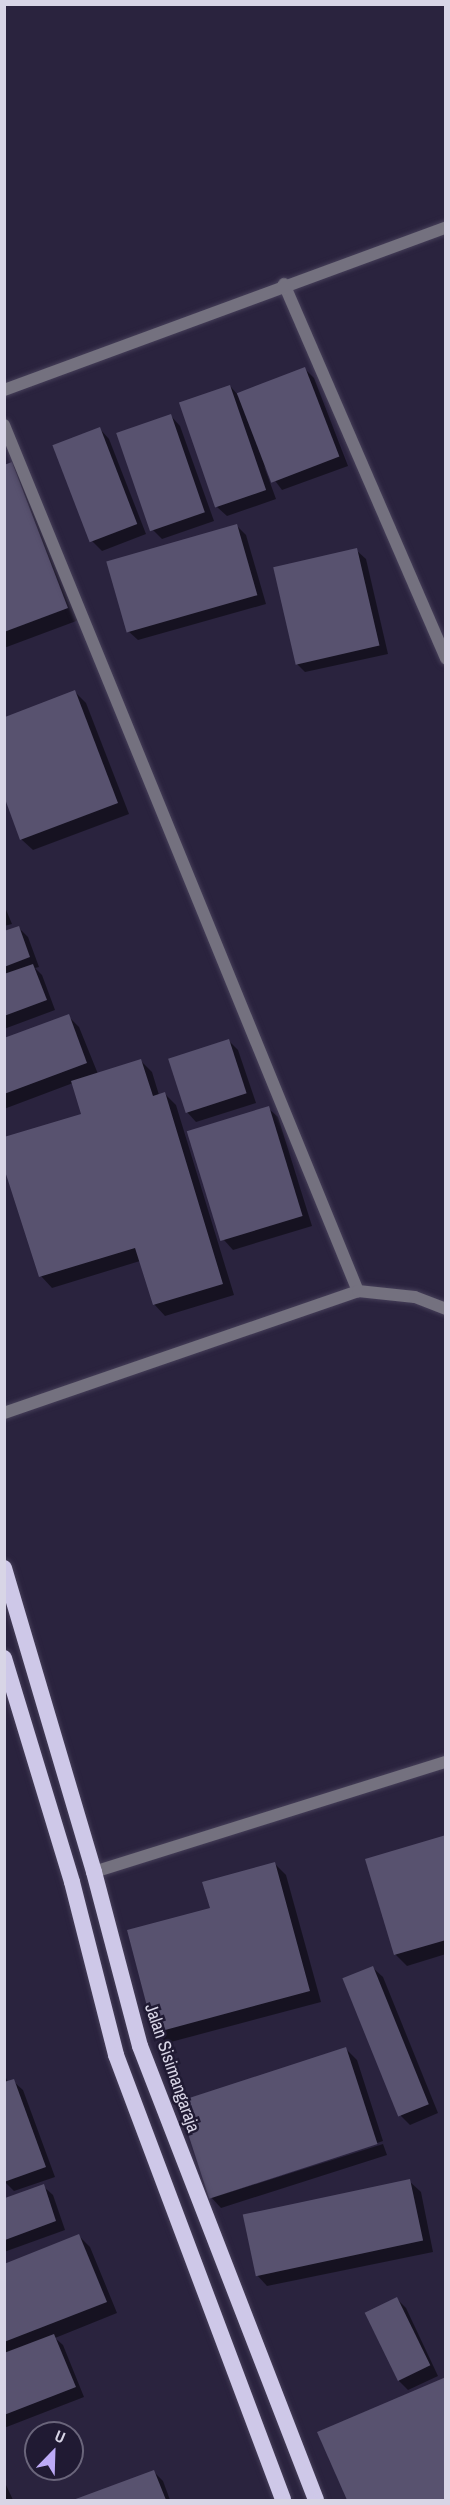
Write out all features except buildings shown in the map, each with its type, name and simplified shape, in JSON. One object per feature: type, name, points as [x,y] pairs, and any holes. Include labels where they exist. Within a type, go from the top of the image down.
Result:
[{"type":"highway","name":"Jalan Sisimangaraja","points":[[4,1568],[94,1872],[140,2046],[316,2500]]},
{"type":"highway","points":[[4,1658],[72,1882],[116,2055],[283,2500]]},
{"type":"street","points":[[4,390],[284,284],[446,227]]},
{"type":"street","points":[[284,284],[446,658]]},
{"type":"street","points":[[4,425],[358,1291]]},
{"type":"street","points":[[4,1413],[358,1291],[415,1297],[446,1309]]},
{"type":"street","points":[[94,1872],[446,1762]]}]
